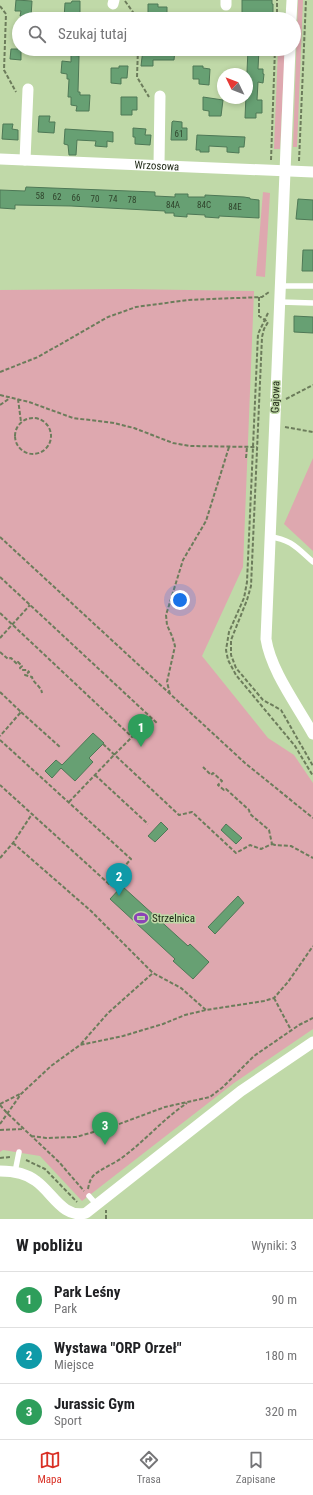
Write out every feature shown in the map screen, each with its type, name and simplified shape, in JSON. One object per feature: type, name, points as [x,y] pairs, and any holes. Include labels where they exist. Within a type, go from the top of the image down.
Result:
[{"type":"street","points":[[291,12],[292,0]]},
{"type":"street","name":"Gajowa","points":[[290,56],[285,171],[277,287],[280,302],[266,639],[268,651],[280,677],[313,734]]},
{"type":"street","points":[[25,160],[28,89]]},
{"type":"street","points":[[159,165],[160,96]]},
{"type":"street","name":"Wrzosowa","points":[[0,159],[313,172]]},
{"type":"street","points":[[0,1171],[15,1172],[35,1180],[66,1211],[84,1216],[92,1200],[128,1179],[241,1091],[313,1042]]},
{"type":"lane","points":[[277,287],[313,286]]},
{"type":"lane","points":[[280,302],[313,303]]},
{"type":"lane","points":[[270,537],[281,538],[290,542],[313,562]]},
{"type":"lane","points":[[15,1172],[18,1155]]},
{"type":"path","points":[[125,0],[133,12]]},
{"type":"path","points":[[277,12],[278,0]]},
{"type":"path","points":[[298,171],[306,0]]},
{"type":"path","points":[[0,6],[6,14],[4,70],[27,111]]},
{"type":"path","points":[[138,56],[137,77],[159,113]]},
{"type":"path","points":[[271,163],[276,56]]},
{"type":"path","points":[[0,372],[38,357],[108,317],[136,307],[188,300],[262,297],[277,287]]},
{"type":"path","points":[[269,311],[258,334],[247,582],[244,598],[229,632],[226,650],[228,660],[236,676],[298,749],[313,776]]},
{"type":"path","points":[[275,405],[313,385]]},
{"type":"path","points":[[0,395],[44,406],[73,418],[114,423],[134,428],[173,443],[190,446],[257,447]]},
{"type":"path","points":[[0,405],[10,398]]},
{"type":"path","points":[[18,399],[21,422],[15,432],[16,443],[19,448],[28,454],[34,455],[45,450],[51,439],[49,427],[45,422],[33,418],[21,422]]},
{"type":"path","points":[[274,425],[313,432]]},
{"type":"path","points":[[170,695],[167,682],[175,646],[167,626],[166,615],[183,560],[206,521],[228,447]]},
{"type":"path","points":[[246,458],[248,447]]},
{"type":"path","points":[[0,537],[245,763],[313,818]]},
{"type":"path","points":[[0,577],[158,724]]},
{"type":"path","points":[[0,638],[30,605]]},
{"type":"path","points":[[0,614],[132,737]]},
{"type":"path","points":[[0,652],[8,659],[11,658],[17,664],[18,662],[22,666],[20,668],[22,670],[27,670],[29,672],[26,675],[32,677],[32,680],[41,689],[42,693]]},
{"type":"path","points":[[0,692],[61,748]]},
{"type":"path","points":[[0,736],[21,712]]},
{"type":"path","points":[[69,802],[151,718]]},
{"type":"path","points":[[0,740],[131,859],[109,884],[0,785]]},
{"type":"path","points":[[103,744],[179,815],[192,812],[236,853],[250,845],[261,849],[272,844],[290,846],[313,858]]},
{"type":"path","points":[[203,767],[211,775],[213,773],[222,781],[218,785],[224,790],[226,789],[249,810],[250,814],[269,830],[272,844]]},
{"type":"path","points":[[95,775],[148,824]]},
{"type":"path","points":[[0,858],[13,843],[32,814]]},
{"type":"path","points":[[13,843],[91,911],[153,973],[181,988],[206,1010]]},
{"type":"path","points":[[80,1045],[123,1036],[163,1024],[185,1015],[274,998],[288,982],[313,946]]},
{"type":"path","points":[[0,1124],[21,1094],[51,1066],[80,1045],[108,1013],[153,973]]},
{"type":"path","points":[[274,998],[291,1031]]},
{"type":"path","points":[[31,1136],[46,1138],[76,1137],[111,1127],[165,1107],[210,1097],[223,1087],[254,1056],[313,1018]]},
{"type":"path","points":[[21,1094],[0,1104],[23,1129],[59,1162],[87,1194],[89,1182],[93,1176],[123,1157],[145,1140],[170,1115],[188,1103]]},
{"type":"path","points":[[0,1130],[23,1129]]},
{"type":"path","points":[[0,1158],[18,1155],[45,1169],[79,1203],[92,1200]]},
{"type":"shaded area","points":[[298,0],[303,0],[301,49],[301,12],[298,12]]},
{"type":"shaded area","points":[[278,56],[285,56],[280,149],[274,149]]},
{"type":"shaded area","points":[[296,56],[301,56],[297,147],[293,147]]},
{"type":"shaded area","points":[[263,192],[270,193],[265,277],[256,276]]},
{"type":"shaded area","points":[[124,289],[254,291],[243,567],[202,656],[268,738],[294,755],[313,783],[313,1029],[234,1083],[82,1201],[40,1156],[3,1150],[0,1152],[0,290]]},
{"type":"shaded area","points":[[313,458],[313,551],[284,524]]},
{"type":"building","points":[[16,0],[32,1],[31,12],[15,11]]},
{"type":"building","points":[[242,0],[272,0],[273,12],[242,12]]},
{"type":"building","points":[[72,1],[80,1],[80,12],[64,12],[65,3],[71,3]]},
{"type":"building","points":[[148,4],[158,4],[158,7],[167,7],[167,12],[148,12]]},
{"type":"building","points":[[11,49],[12,56],[21,56],[21,60],[10,59]]},
{"type":"building","points":[[71,56],[79,56],[78,92],[80,92],[80,95],[90,95],[89,111],[76,111],[77,106],[71,105],[71,97],[68,97],[69,79],[67,79],[67,74],[61,73],[62,61],[71,62]]},
{"type":"building","points":[[142,56],[174,56],[174,60],[153,60],[153,66],[141,66]]},
{"type":"building","points":[[248,56],[259,56],[258,69],[263,69],[264,74],[263,83],[258,82],[257,100],[262,100],[262,113],[256,113],[256,118],[245,118],[246,104],[253,104],[253,68],[247,68]]},
{"type":"building","points":[[119,66],[128,66],[127,78],[121,78],[121,84],[111,83],[111,68],[119,68]]},
{"type":"building","points":[[193,66],[203,66],[203,68],[210,69],[209,85],[199,84],[199,79],[193,79]]},
{"type":"building","points":[[121,97],[137,97],[137,110],[132,110],[132,115],[121,115]]},
{"type":"building","points":[[203,97],[217,99],[217,104],[222,104],[221,116],[209,116],[209,111],[203,110]]},
{"type":"building","points":[[39,116],[50,116],[49,122],[55,122],[54,133],[38,132]]},
{"type":"building","points":[[173,121],[182,122],[182,128],[187,128],[187,140],[171,140]]},
{"type":"building","points":[[3,124],[13,124],[12,129],[18,130],[18,140],[2,139]]},
{"type":"building","points":[[133,128],[146,129],[145,135],[151,135],[150,145],[135,144]]},
{"type":"building","points":[[65,129],[113,132],[113,142],[107,141],[107,147],[95,146],[96,141],[77,140],[76,155],[69,155],[68,145],[64,144]]},
{"type":"building","points":[[197,135],[245,137],[244,147],[239,147],[239,153],[227,152],[227,147],[209,146],[209,152],[200,152],[200,150],[196,150]]},
{"type":"building","points":[[26,187],[155,192],[155,196],[175,197],[175,194],[188,194],[188,197],[205,197],[205,195],[244,197],[259,200],[259,218],[219,216],[219,218],[205,217],[205,215],[187,214],[187,217],[174,216],[174,213],[165,213],[165,211],[71,206],[15,205],[15,209],[0,208],[0,190],[25,191]]},
{"type":"building","points":[[298,199],[313,200],[313,220],[296,219]]},
{"type":"building","points":[[303,250],[313,250],[313,271],[302,271]]},
{"type":"building","points":[[294,316],[313,317],[313,333],[294,332]]},
{"type":"building","points":[[93,733],[104,743],[89,758],[93,762],[75,781],[61,768],[52,778],[45,771],[56,760],[62,765]]},
{"type":"building","points":[[161,822],[168,829],[155,842],[148,836]]},
{"type":"building","points":[[226,824],[242,838],[236,844],[221,830]]},
{"type":"building","points":[[122,886],[188,946],[190,944],[209,962],[193,979],[173,961],[175,959],[110,899]]},
{"type":"building","points":[[238,896],[244,903],[215,934],[208,927]]},
{"type":"place","name":"Park Leśny","points":[[141,747]]},
{"type":"place","name":"Wystawa \"ORP Orzeł\"","points":[[119,896]]},
{"type":"place","name":"Strzelnica","points":[[141,918]]},
{"type":"place","name":"Jurassic Gym","points":[[105,1145]]}]
